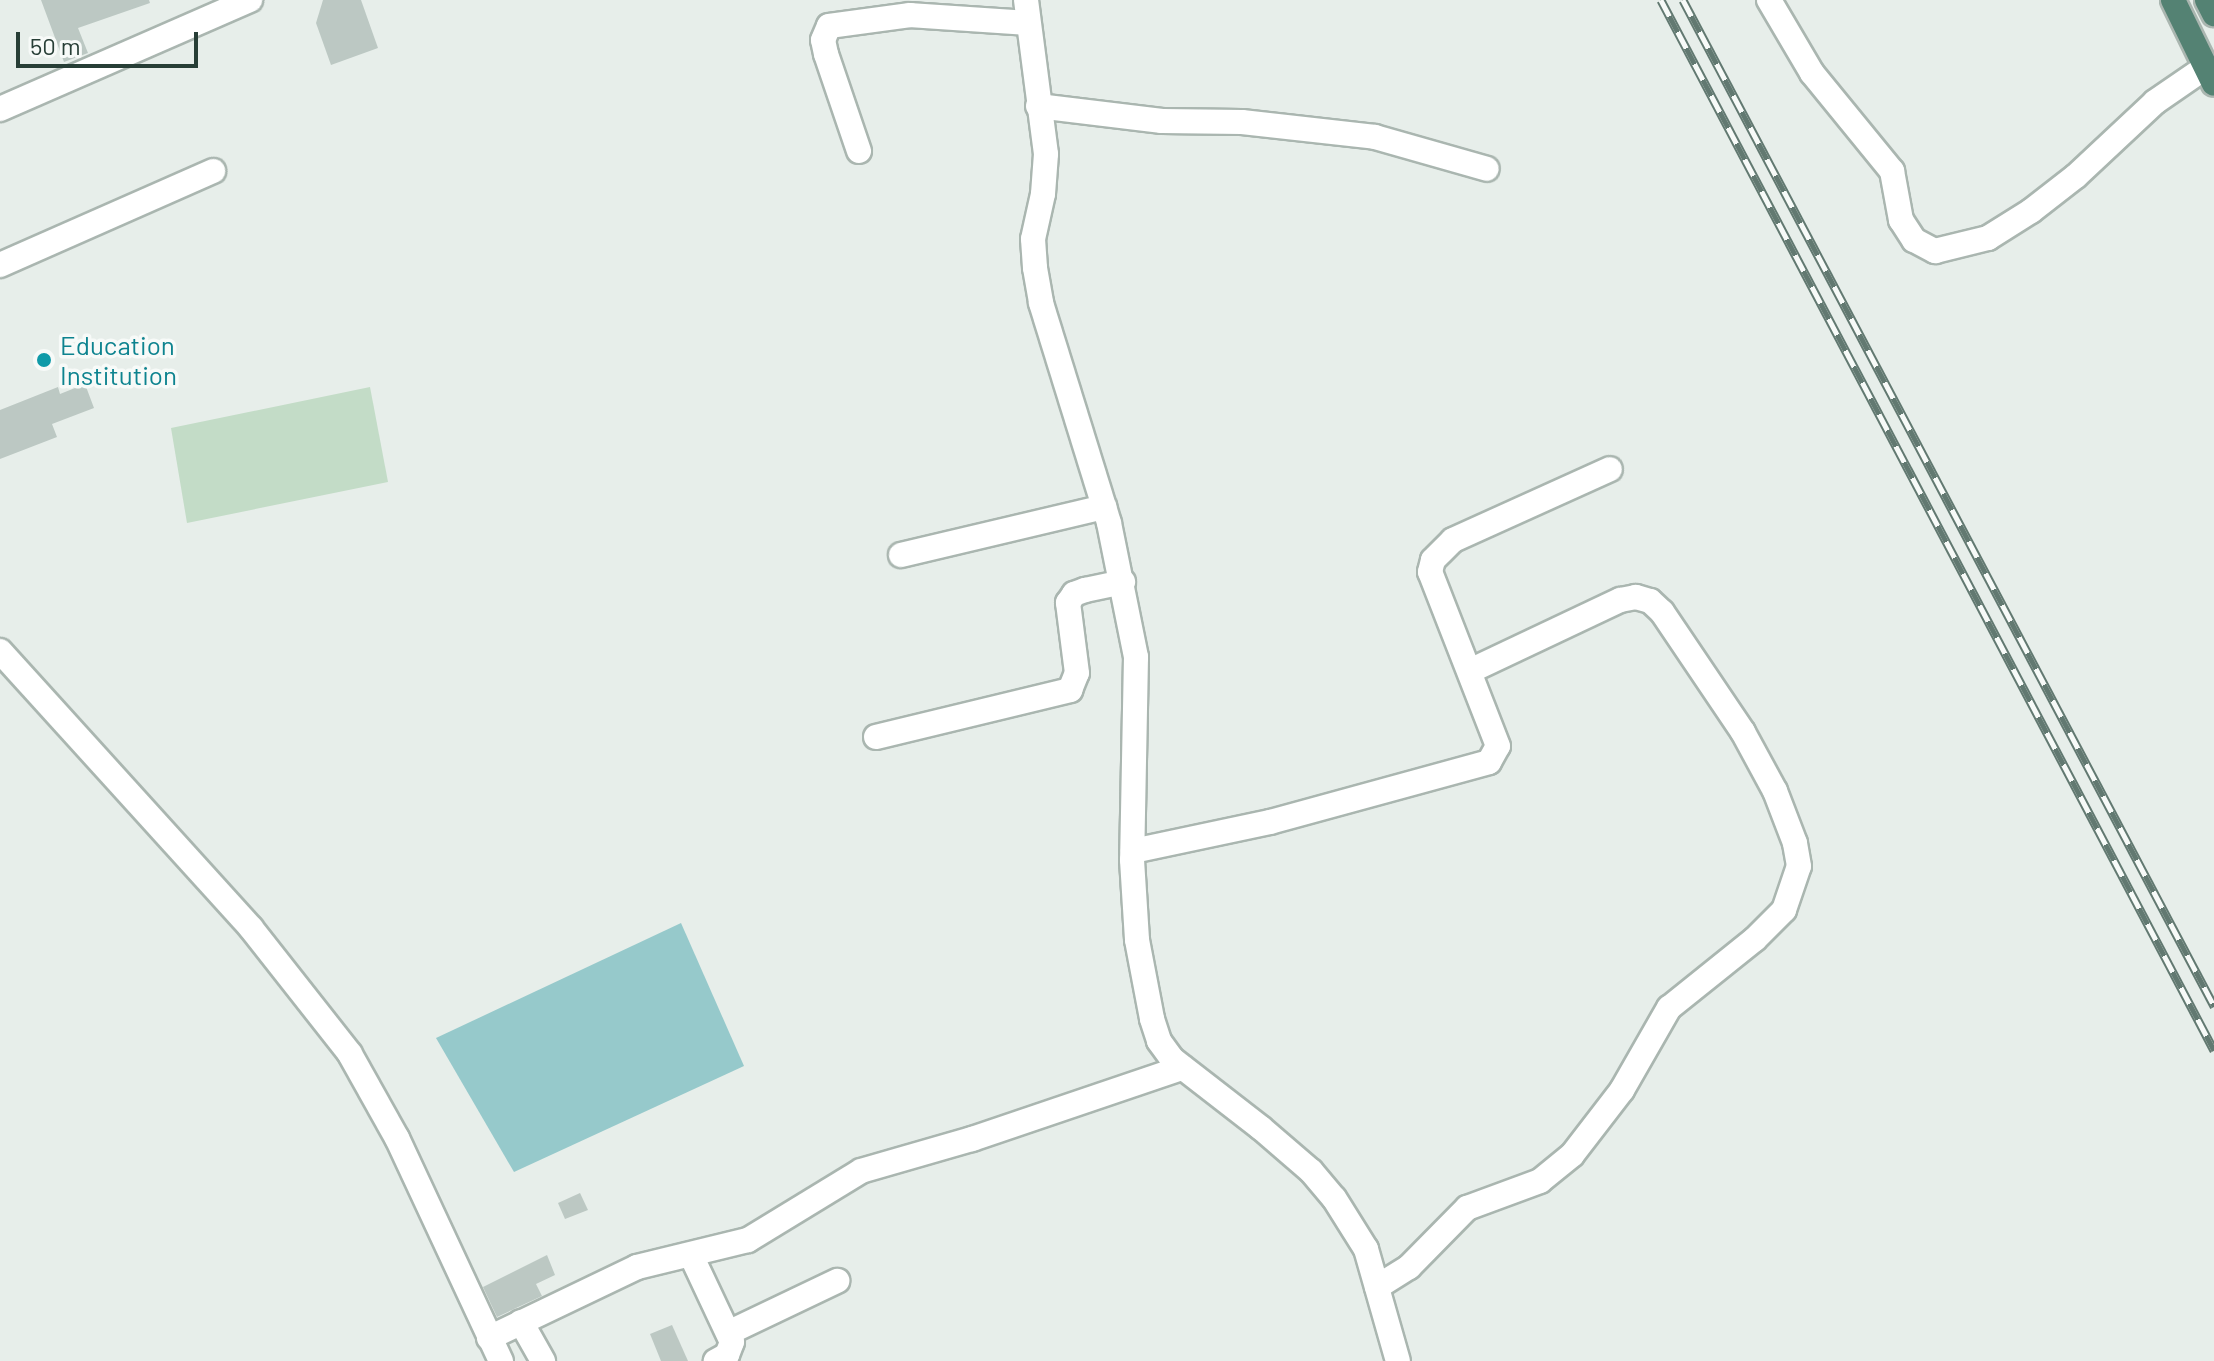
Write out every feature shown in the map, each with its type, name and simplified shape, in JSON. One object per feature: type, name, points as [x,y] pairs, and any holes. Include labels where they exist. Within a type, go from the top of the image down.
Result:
[{"type":"highway","points":[[2173,0],[2210,76]]},
{"type":"highway","points":[[2207,0],[2214,14]]},
{"type":"street","points":[[0,109],[250,0]]},
{"type":"street","points":[[1769,0],[1812,73],[1892,171],[1901,220],[1914,240],[1935,251],[1988,238],[2031,211],[2076,176],[2155,102],[2210,76]]},
{"type":"street","points":[[859,151],[826,54],[823,32],[829,26],[910,15],[1027,12],[1046,176],[1033,239],[1035,268],[1041,303],[1104,507],[1123,582],[1136,657],[1133,851],[1137,940],[1152,1019],[1159,1041],[1182,1068],[1311,1171],[1352,1224],[1366,1249],[1398,1361]]},
{"type":"street","points":[[1038,106],[1162,121],[1242,122],[1336,131],[1375,137],[1487,169]]},
{"type":"street","points":[[0,265],[213,171]]},
{"type":"street","points":[[1133,851],[1270,822],[1489,762],[1498,746],[1430,572],[1433,560],[1453,540],[1610,469]]},
{"type":"street","points":[[901,555],[1104,507]]},
{"type":"street","points":[[876,737],[1070,690],[1077,673],[1068,603],[1074,594],[1123,582]]},
{"type":"street","points":[[1377,1287],[1409,1267],[1467,1208],[1540,1181],[1572,1155],[1622,1090],[1653,1030],[1669,1008],[1755,939],[1784,910],[1799,866],[1795,843],[1775,791],[1743,732],[1662,612],[1650,601],[1636,597],[1620,600],[1470,671]]},
{"type":"street","points":[[0,651],[251,928],[350,1054],[397,1138],[501,1361]]},
{"type":"street","points":[[489,1338],[637,1267],[748,1240],[861,1171],[1016,1125],[1182,1068]]},
{"type":"street","points":[[691,1255],[730,1332],[731,1349],[716,1361]]},
{"type":"street","points":[[730,1332],[837,1281]]},
{"type":"street","points":[[521,1322],[543,1361]]},
{"type":"green space","points":[[370,387],[388,482],[187,523],[171,428]]},
{"type":"water","points":[[681,923],[744,1066],[514,1172],[436,1038]]},
{"type":"building","points":[[41,0],[149,0],[150,3],[78,28],[88,53],[64,62]]},
{"type":"building","points":[[323,0],[361,0],[378,48],[331,65],[316,23]]},
{"type":"building","name":"Education Institution","points":[[85,384],[94,408],[52,424],[57,437],[0,459],[0,410],[58,387],[60,394]]},
{"type":"building","points":[[580,1193],[588,1210],[565,1219],[558,1203]]},
{"type":"building","points":[[547,1255],[555,1275],[536,1284],[542,1296],[497,1317],[483,1287]]},
{"type":"building","points":[[672,1325],[688,1361],[661,1361],[650,1334]]},
{"type":"railway","points":[[1661,0],[2214,1050]]},
{"type":"railway","points":[[1683,0],[2214,1006]]},
{"type":"place","name":"Education Institution","points":[[44,360]]}]
